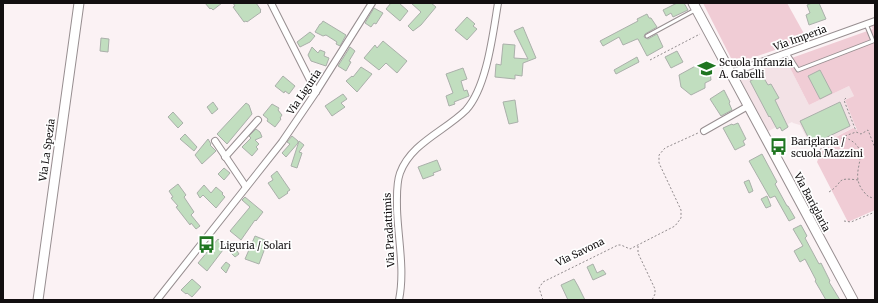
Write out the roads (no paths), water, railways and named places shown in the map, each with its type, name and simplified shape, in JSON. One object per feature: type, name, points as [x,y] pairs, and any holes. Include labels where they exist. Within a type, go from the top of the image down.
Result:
[{"type":"street","name":"Via La Spezia","points":[[38,300],[79,3]]},
{"type":"street","points":[[271,3],[316,92]]},
{"type":"street","name":"Via Liguria","points":[[157,300],[282,142],[316,92],[372,3]]},
{"type":"street","name":"Via Pradattimis","points":[[399,300],[401,274],[397,183],[400,172],[407,160],[417,149],[460,116],[471,103],[487,63],[498,3]]},
{"type":"street","name":"Via Bariglaria","points":[[695,6],[853,300]]},
{"type":"street","name":"Via Imperia","points":[[731,73],[875,21]]},
{"type":"street","points":[[704,131],[748,106]]},
{"type":"street","points":[[225,157],[258,120]]},
{"type":"street","points":[[215,141],[246,188]]},
{"type":"lane","name":"Via Bariglaria","points":[[647,36],[695,6]]},
{"type":"lane","points":[[787,53],[798,70],[873,41],[866,24]]},
{"type":"place","name":"Scuola Infanzia A. Gabelli","points":[[706,68]]},
{"type":"place","name":"Bariglaria / scuola Mazzini","points":[[778,147]]},
{"type":"place","name":"Liguria / Solari","points":[[207,245]]}]
